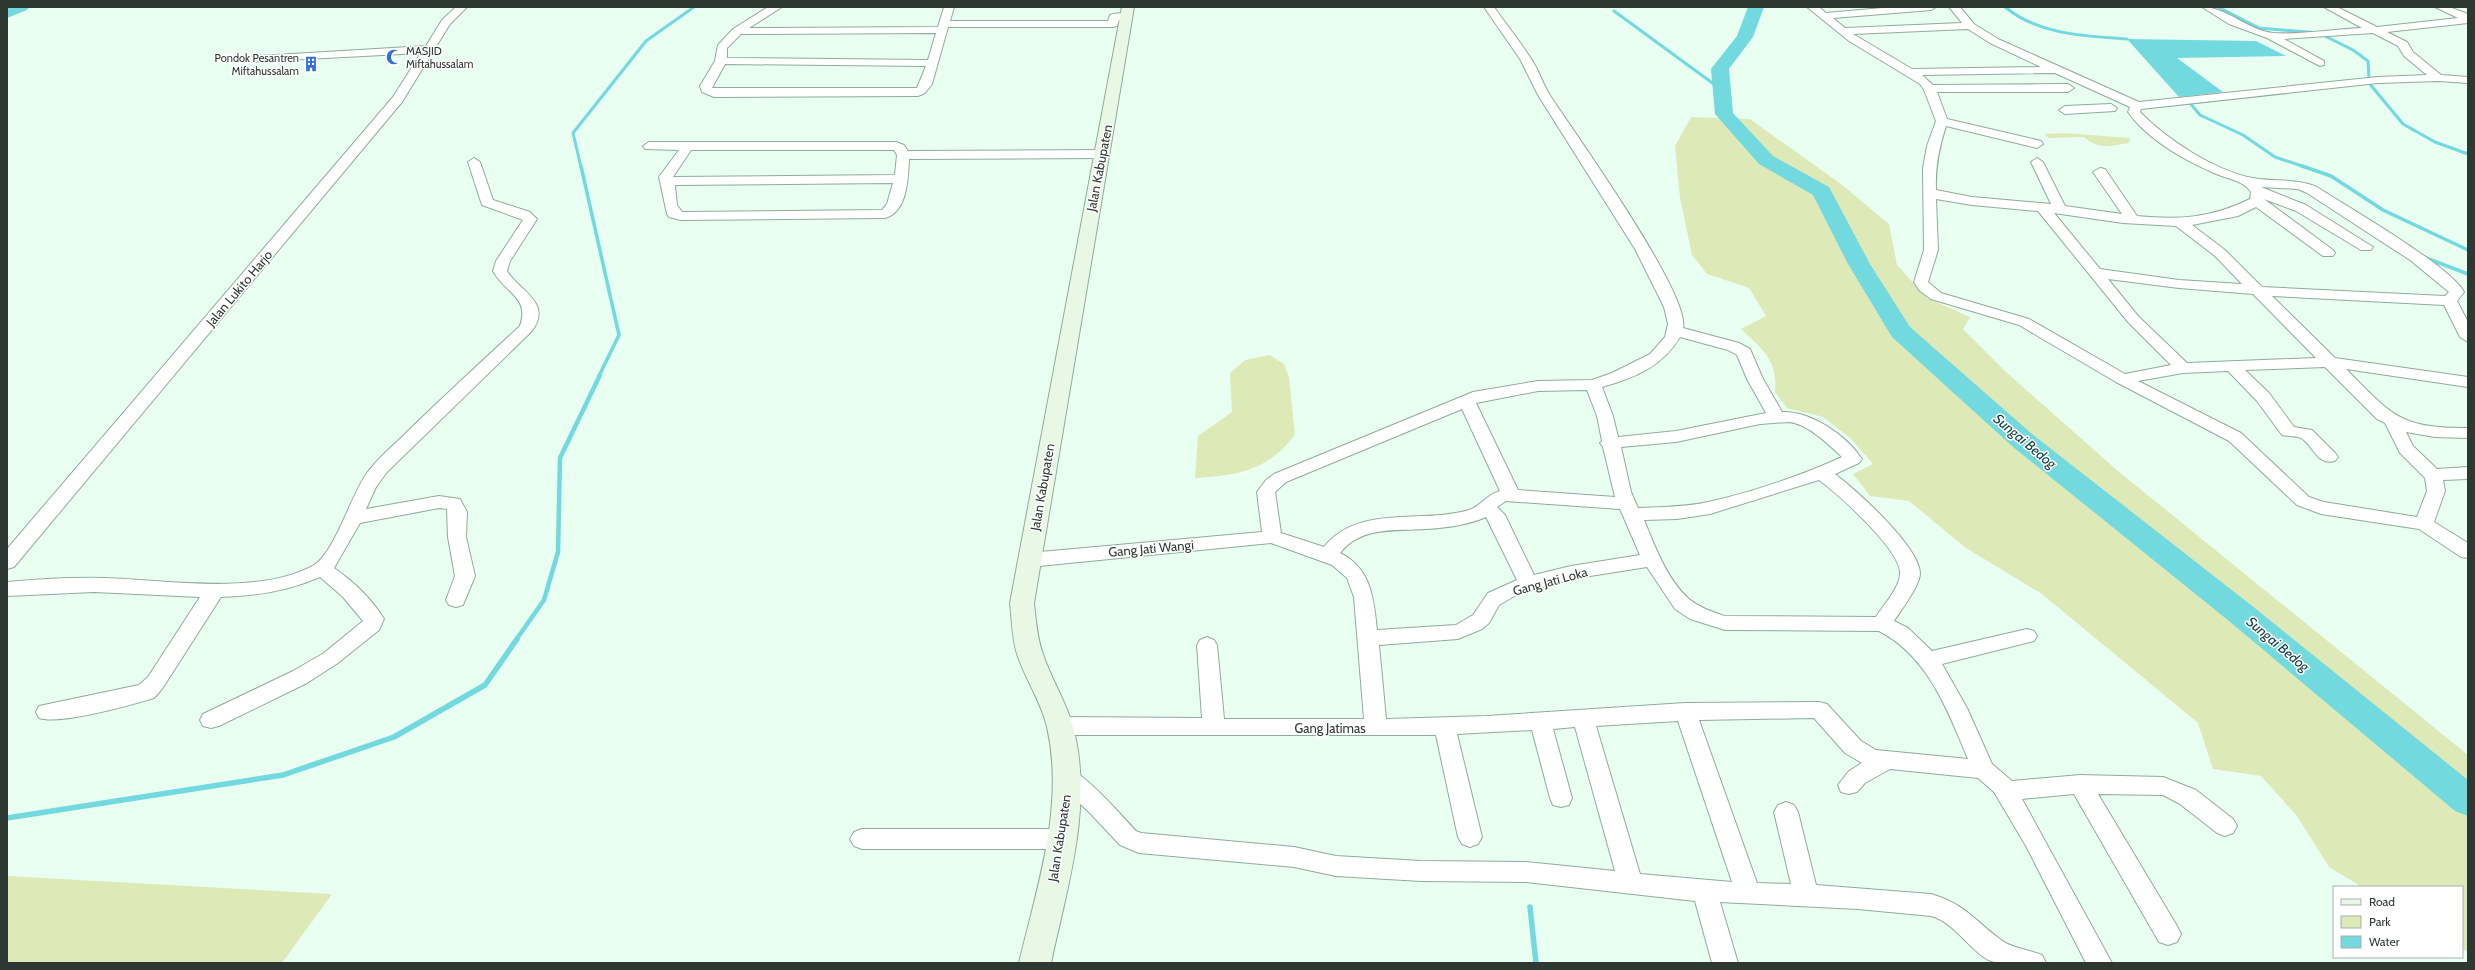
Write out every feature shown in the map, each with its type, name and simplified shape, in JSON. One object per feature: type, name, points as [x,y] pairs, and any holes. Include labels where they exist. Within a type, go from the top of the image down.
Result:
[{"type":"main road","name":"Jalan Kabupaten","points":[[1035,963],[1061,839],[1066,807],[1068,778],[1060,726],[1029,652],[1022,603],[1088,225],[1103,154],[1123,20]]},
{"type":"street","name":"Jalan Lukito Harjo","points":[[7,562],[398,99],[446,22],[462,7]]},
{"type":"street","points":[[777,7],[760,14],[738,31],[722,47],[721,61],[706,86],[708,91],[922,91],[926,84],[931,63],[949,7]]},
{"type":"street","points":[[1272,537],[1266,492],[1272,484],[1280,478],[1314,463],[1357,448],[1480,396],[1515,388],[1558,385],[1593,385],[1650,362],[1668,346],[1676,324],[1673,312],[1658,276],[1567,128],[1546,99],[1530,67],[1489,7]]},
{"type":"street","points":[[1812,7],[1843,31],[1911,72],[1930,89],[1942,121],[1933,146],[1929,168],[1931,193],[1930,250],[1921,282],[1924,287],[1945,299],[2024,322],[2122,379],[2235,437],[2303,501],[2321,508],[2424,524],[2468,552]]},
{"type":"street","points":[[1824,16],[1883,9],[1931,7]]},
{"type":"street","points":[[1954,7],[1970,26],[1994,42],[2060,70],[2137,106],[2378,80],[2438,78],[2468,80]]},
{"type":"street","points":[[2207,7],[2233,22],[2271,36],[2320,63]]},
{"type":"street","points":[[2329,7],[2403,44],[2408,54],[2438,78]]},
{"type":"street","points":[[2440,7],[2468,19]]},
{"type":"street","points":[[1883,9],[1908,29]]},
{"type":"street","points":[[2271,36],[2375,30],[2468,19]]},
{"type":"street","points":[[738,31],[943,27],[1123,20]]},
{"type":"street","points":[[1843,31],[1970,26]]},
{"type":"street","points":[[247,59],[428,50]]},
{"type":"street","points":[[721,61],[931,63]]},
{"type":"street","points":[[1911,72],[2060,70]]},
{"type":"street","points":[[2042,88],[2074,119]]},
{"type":"street","points":[[1930,89],[2068,88]]},
{"type":"street","points":[[2137,106],[2134,112],[2152,131],[2255,192],[2328,253]]},
{"type":"street","points":[[2065,110],[2111,108]]},
{"type":"street","points":[[1942,121],[2037,144]]},
{"type":"street","points":[[649,146],[687,146],[896,146],[900,148],[903,155],[901,179],[893,208],[889,212],[858,215],[681,216],[674,214],[671,209],[668,181],[666,177],[687,146]]},
{"type":"street","points":[[903,155],[1103,154]]},
{"type":"street","points":[[7,590],[46,585],[105,585],[215,590],[268,586],[322,569],[335,554],[374,477],[432,417],[527,328],[530,322],[528,302],[500,272],[504,261],[530,219],[525,215],[487,202],[474,162]]},
{"type":"street","points":[[2037,162],[2060,210]]},
{"type":"street","points":[[2100,172],[2132,219]]},
{"type":"street","points":[[668,181],[901,179]]},
{"type":"street","points":[[1931,193],[1960,200],[2042,207],[2132,219],[2180,222],[2242,211],[2255,192],[2300,185],[2321,194],[2454,286],[2457,292],[2449,301]]},
{"type":"street","points":[[2255,192],[2301,208],[2366,247]]},
{"type":"street","points":[[2042,207],[2132,319],[2183,368]]},
{"type":"street","points":[[2180,222],[2220,253],[2328,362],[2393,423],[2406,449],[2434,476],[2436,491],[2424,524]]},
{"type":"street","points":[[2094,273],[2179,284],[2242,288],[2259,291],[2449,301]]},
{"type":"street","points":[[2449,301],[2468,337]]},
{"type":"street","points":[[1673,330],[1700,339],[1733,346],[1744,352],[1755,379],[1777,418]]},
{"type":"street","points":[[2122,379],[2183,368],[2328,362],[2468,382]]},
{"type":"street","points":[[2231,365],[2263,397],[2288,430],[2306,434],[2329,457]]},
{"type":"street","points":[[1593,385],[1605,416],[1609,443],[1622,492],[1652,560],[1670,589],[1682,604],[1697,614],[1726,623],[1882,624],[1894,629],[1906,638],[1927,660],[1946,686],[1983,770],[2007,791],[2099,963]]},
{"type":"street","points":[[1467,402],[1511,495]]},
{"type":"street","points":[[1329,554],[1343,538],[1357,530],[1402,524],[1439,522],[1476,514],[1486,508],[1492,498],[1511,495],[1677,513],[1710,508],[1822,473],[1853,459],[1852,456],[1809,422],[1800,418],[1753,420],[1656,440],[1609,443]]},
{"type":"street","points":[[2393,423],[2430,432],[2468,433]]},
{"type":"street","points":[[1822,473],[1846,492],[1900,548],[1909,562],[1908,579],[1882,624]]},
{"type":"street","points":[[2434,476],[2440,474],[2468,473]]},
{"type":"street","points":[[352,518],[439,502],[454,503],[458,512],[457,537],[465,576],[456,600]]},
{"type":"street","points":[[1486,508],[1496,515],[1529,584]]},
{"type":"street","name":"Gang Jati Wangi","points":[[1029,560],[1272,537]]},
{"type":"street","name":"Gang Jatimas","points":[[1060,726],[1376,728],[1365,605],[1361,586],[1354,571],[1329,554],[1306,549],[1272,537]]},
{"type":"street","name":"Gang Jati Loka","points":[[1368,638],[1458,632],[1471,627],[1480,620],[1494,599],[1529,584],[1560,576],[1652,560]]},
{"type":"street","points":[[211,720],[300,677],[331,658],[372,625],[374,619],[356,597],[344,584],[322,569]]},
{"type":"street","points":[[47,712],[63,711],[146,692],[155,682],[215,590]]},
{"type":"street","points":[[1927,660],[2027,636]]},
{"type":"street","points":[[1207,645],[1214,727]]},
{"type":"street","points":[[1376,728],[1445,728],[1733,709],[1819,710],[1861,753],[1885,761],[1983,770]]},
{"type":"street","points":[[1685,711],[1748,893]]},
{"type":"street","points":[[1583,718],[1628,874]]},
{"type":"street","points":[[1540,721],[1561,798]]},
{"type":"street","points":[[1445,728],[1470,837]]},
{"type":"street","points":[[1849,786],[1857,778],[1885,761]]},
{"type":"street","points":[[1068,778],[1098,806],[1128,838],[1139,843],[1294,857],[1336,866],[1422,871],[1526,872],[1704,891],[1806,895],[1931,905],[1945,910],[1960,920],[1994,950],[2033,963]]},
{"type":"street","points":[[2007,791],[2080,784],[2163,786],[2174,789],[2186,795],[2224,826]]},
{"type":"street","points":[[2080,784],[2168,934]]},
{"type":"street","points":[[1786,812],[1806,895]]},
{"type":"street","points":[[862,839],[1061,839]]},
{"type":"street","points":[[1704,891],[1725,963]]},
{"type":"green space","points":[[1691,117],[1750,119],[1841,184],[1889,224],[1897,265],[1927,298],[1970,317],[1963,329],[2006,372],[2118,471],[2468,755],[2468,952],[2463,950],[2463,886],[2360,886],[2329,867],[2297,816],[2261,776],[2213,769],[2198,723],[2042,594],[1966,548],[1909,501],[1870,496],[1853,474],[1873,464],[1851,439],[1823,417],[1787,408],[1775,392],[1774,372],[1767,356],[1741,329],[1766,316],[1749,288],[1707,274],[1692,255],[1680,198],[1675,146]]},
{"type":"green space","points":[[2065,133],[2130,138],[2129,143],[2105,146],[2094,144],[2084,137],[2049,138],[2044,134]]},
{"type":"green space","points":[[1270,355],[1284,364],[1289,377],[1295,435],[1274,456],[1251,469],[1238,473],[1195,478],[1198,436],[1232,412],[1230,373],[1245,360]]},
{"type":"green space","points":[[7,876],[332,894],[282,963],[7,963]]},
{"type":"water","points":[[2127,39],[2256,41],[2286,56],[2177,58],[2223,92],[2179,97]]},
{"type":"waterway","points":[[7,13],[21,7]]},
{"type":"waterway","points":[[581,167],[573,133],[646,41],[694,7]]},
{"type":"waterway","name":"Sungai Bedog","points":[[1756,7],[1745,37],[1720,69],[1724,114],[1766,160],[1822,191],[1859,264],[1901,332],[2022,440],[2240,613],[2468,801]]},
{"type":"waterway","points":[[2005,7],[2018,16],[2047,29],[2079,35],[2127,39]]},
{"type":"waterway","points":[[2218,7],[2259,28],[2319,33],[2353,50],[2368,61],[2369,79]]},
{"type":"waterway","points":[[1614,11],[1722,90]]},
{"type":"waterway","points":[[2369,83],[2403,124],[2435,142],[2468,154]]},
{"type":"waterway","points":[[2190,103],[2200,115],[2243,135],[2275,157],[2302,166]]},
{"type":"waterway","points":[[581,166],[619,335],[599,376]]},
{"type":"waterway","points":[[2302,166],[2331,176],[2383,210],[2468,250]]},
{"type":"waterway","points":[[2421,256],[2468,274]]},
{"type":"waterway","points":[[516,640],[544,600],[558,552],[560,458],[600,375]]},
{"type":"waterway","points":[[7,818],[283,775],[394,737],[485,685],[517,639]]},
{"type":"waterway","points":[[1530,907],[1536,963]]},
{"type":"place","name":"MASJID Miftahussalam","points":[[394,57]]},
{"type":"place","name":"Pondok Pesantren Miftahussalam","points":[[311,64]]}]
